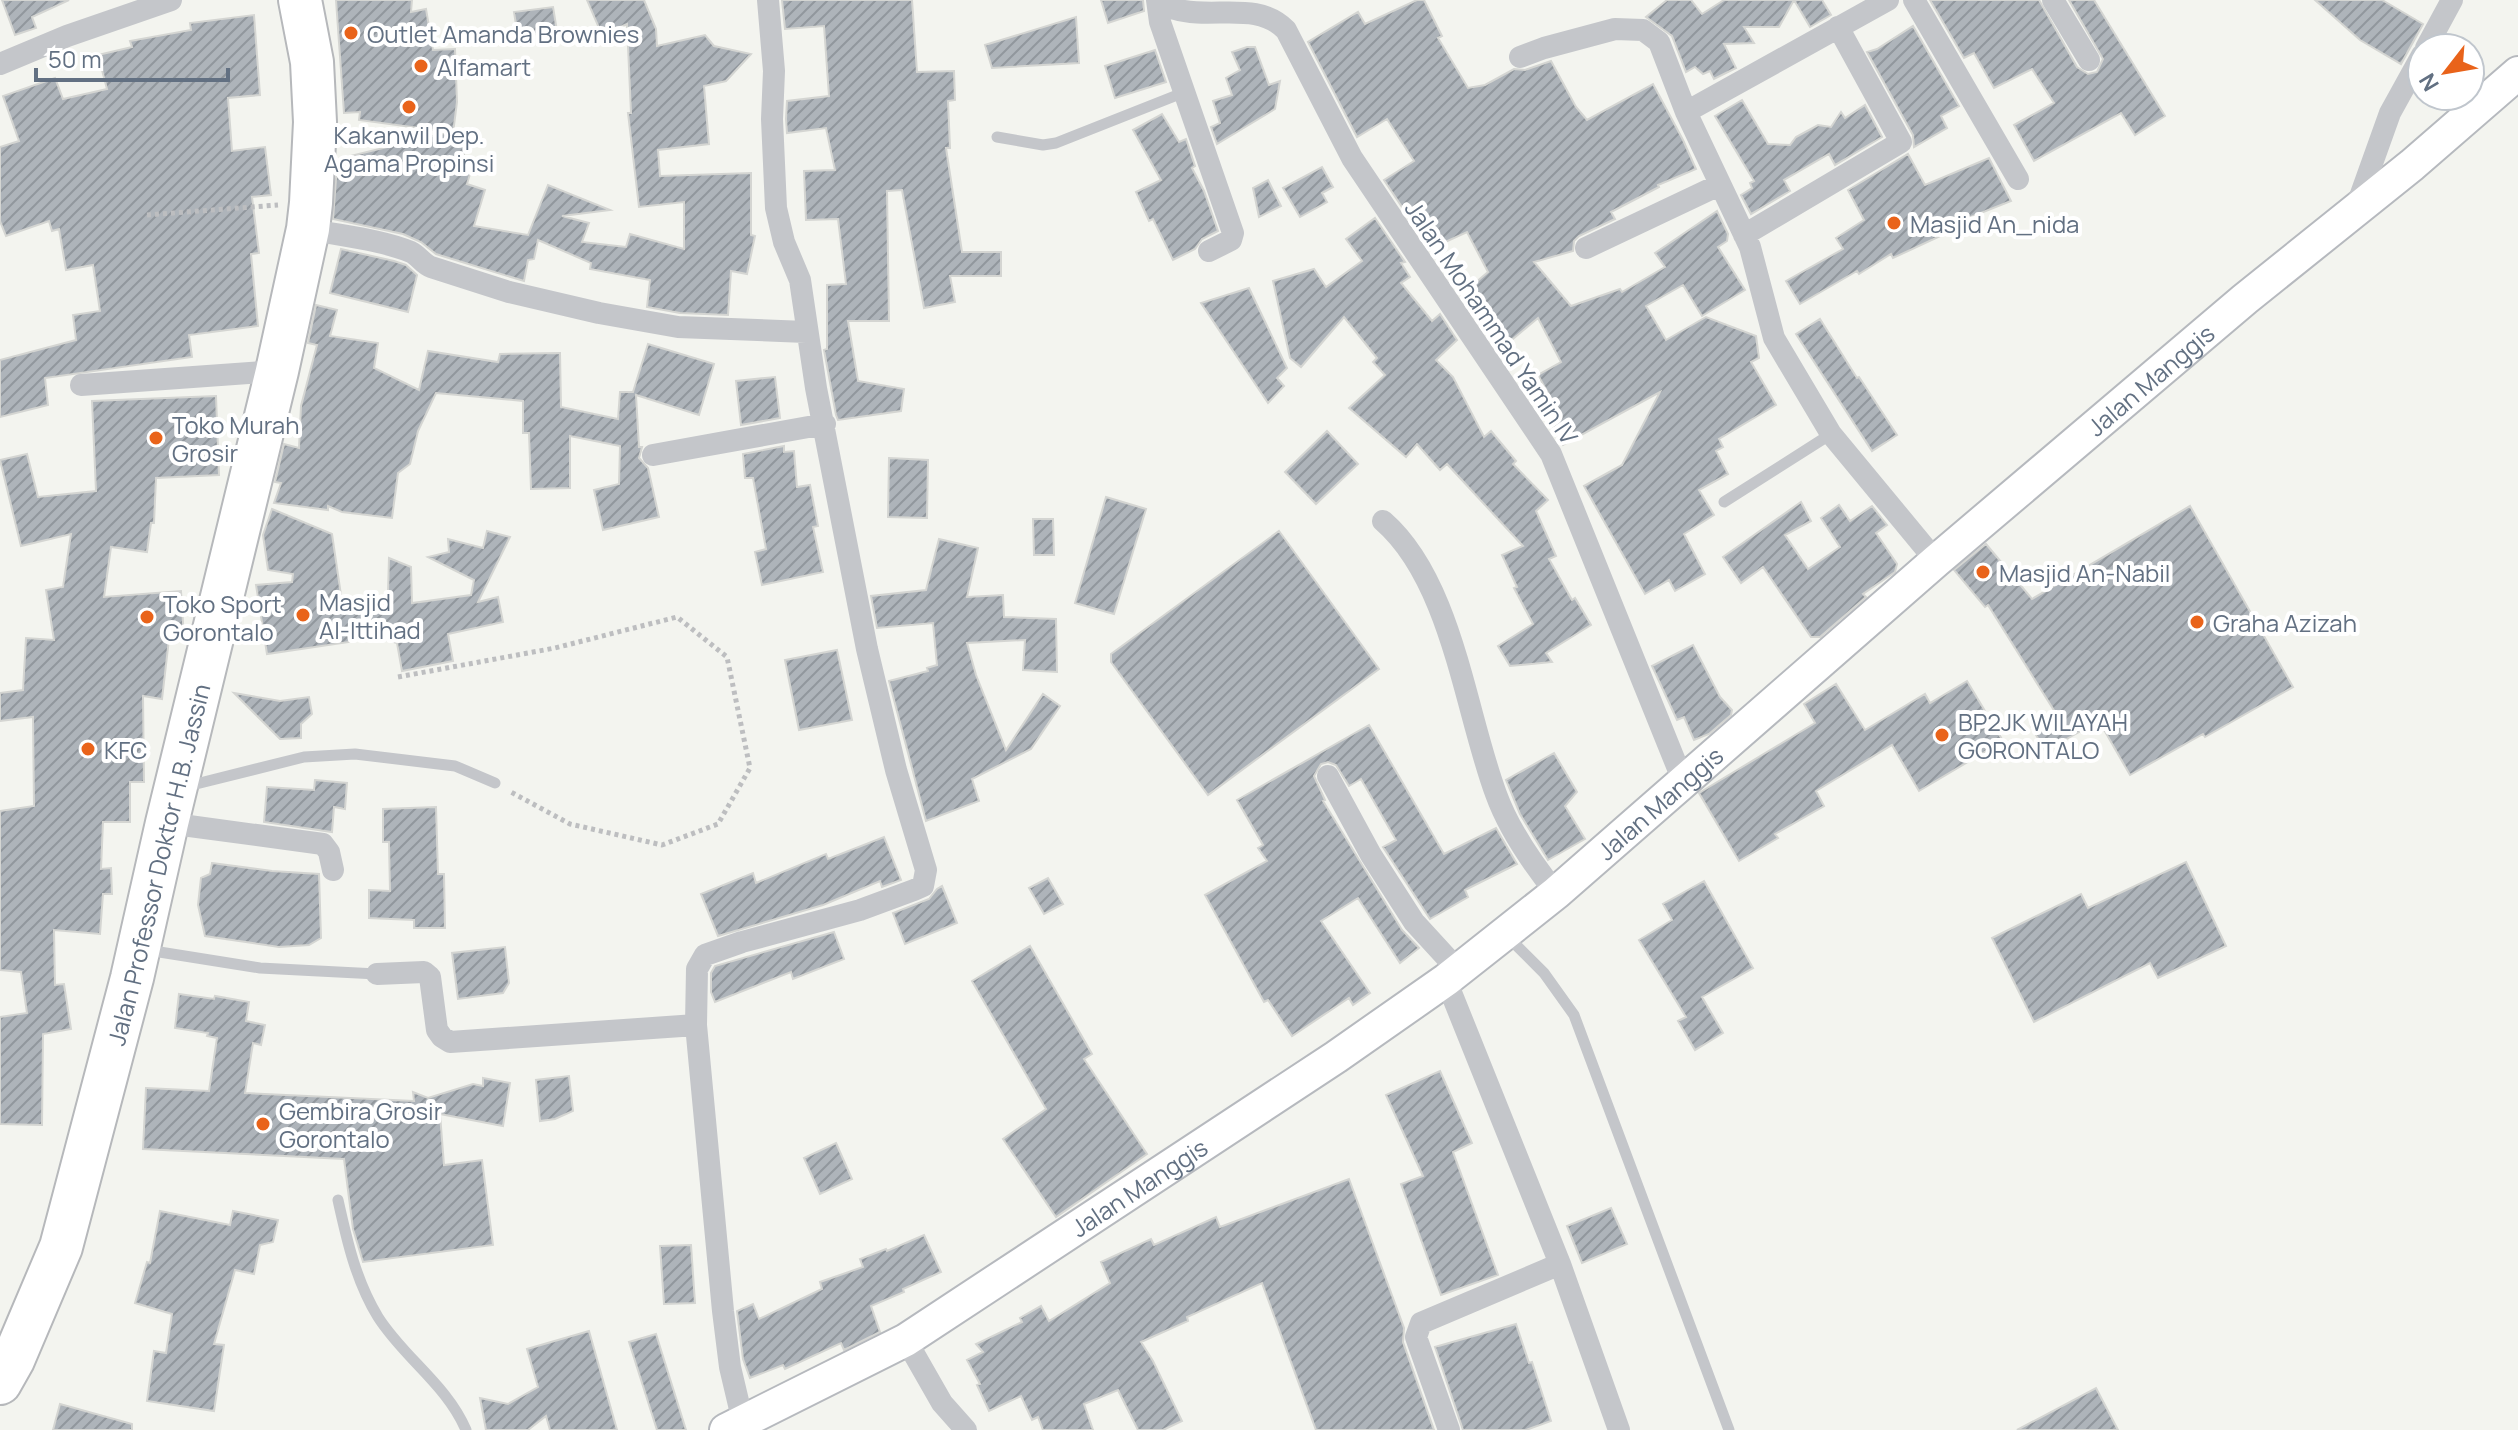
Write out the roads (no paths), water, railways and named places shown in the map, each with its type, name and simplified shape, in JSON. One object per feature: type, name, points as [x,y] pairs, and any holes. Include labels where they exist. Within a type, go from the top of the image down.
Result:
[{"type":"highway","name":"Jalan Professor Doktor H.B. Jassin","points":[[0,1383],[13,1360],[61,1247],[139,949],[277,371],[309,216],[315,122],[312,62],[301,1]]},
{"type":"street","points":[[0,64],[67,36],[171,0]]},
{"type":"street","points":[[734,1426],[696,1025],[697,969],[705,955],[894,899],[923,886],[926,879],[867,649],[806,332],[800,280],[784,242],[776,208],[772,119],[774,71],[768,0]]},
{"type":"street","points":[[1157,0],[1160,22],[1234,237],[1209,251]]},
{"type":"street","name":"Jalan Mohammad Yamin IV","points":[[1157,0],[1176,9],[1259,12],[1273,18],[1286,30],[1352,158],[1551,454],[1683,781]]},
{"type":"street","points":[[1686,112],[1838,27],[1862,6],[1888,0]]},
{"type":"street","points":[[1914,0],[2018,179]]},
{"type":"street","points":[[2053,0],[2089,60]]},
{"type":"street","points":[[2435,32],[2452,0]]},
{"type":"street","points":[[1744,235],[1901,142],[1838,27]]},
{"type":"street","points":[[1520,57],[1615,29],[1643,30],[1659,42],[1686,112],[1750,247],[1774,338],[1831,434],[1936,561]]},
{"type":"street","name":"Jalan Manggis","points":[[734,1426],[906,1340],[1336,1057],[1452,975],[1556,893],[1936,561],[2518,73]]},
{"type":"street","points":[[2356,208],[2390,113],[2406,84]]},
{"type":"street","points":[[1586,248],[1719,185]]},
{"type":"street","points":[[309,216],[415,253],[423,264],[509,292],[678,327],[806,332]]},
{"type":"street","points":[[81,385],[277,371]]},
{"type":"street","points":[[653,455],[825,424]]},
{"type":"street","points":[[1383,521],[1412,552],[1433,595],[1461,672],[1498,798],[1524,848],[1556,893]]},
{"type":"street","points":[[1328,776],[1371,855],[1452,975],[1619,1430]]},
{"type":"street","points":[[171,806],[323,844],[329,852],[333,870]]},
{"type":"street","points":[[377,974],[424,972],[430,977],[437,1030],[450,1042],[696,1025]]},
{"type":"street","points":[[1449,1430],[1416,1337],[1421,1323],[1560,1264]]},
{"type":"street","points":[[906,1340],[942,1403],[966,1430]]},
{"type":"lane","points":[[997,137],[1043,145],[1056,143],[1186,92]]},
{"type":"lane","points":[[1724,502],[1831,434]]},
{"type":"lane","points":[[171,806],[222,779],[304,757],[355,754],[455,766],[495,783]]},
{"type":"lane","points":[[1505,934],[1544,973],[1574,1015],[1729,1430]]},
{"type":"lane","points":[[139,949],[260,968],[377,974]]},
{"type":"lane","points":[[338,1200],[352,1263],[379,1318],[427,1372],[461,1417],[466,1430]]},
{"type":"place","name":"Outlet Amanda Brownies","points":[[351,33]]},
{"type":"place","name":"Alfamart","points":[[421,66]]},
{"type":"place","name":"Kakanwil Dep. Agama Propinsi","points":[[409,107]]},
{"type":"place","name":"Masjid An_nida","points":[[1894,223]]},
{"type":"place","name":"Toko Murah Grosir","points":[[156,438]]},
{"type":"place","name":"Masjid An-Nabil","points":[[1983,572]]},
{"type":"place","name":"Masjid Al-Ittihad","points":[[303,615]]},
{"type":"place","name":"Toko Sport Gorontalo","points":[[147,617]]},
{"type":"place","name":"Graha Azizah","points":[[2197,622]]},
{"type":"place","name":"BP2JK WILAYAH GORONTALO","points":[[1942,735]]},
{"type":"place","name":"KFC","points":[[88,749]]},
{"type":"place","name":"Gembira Grosir Gorontalo","points":[[263,1124]]}]
